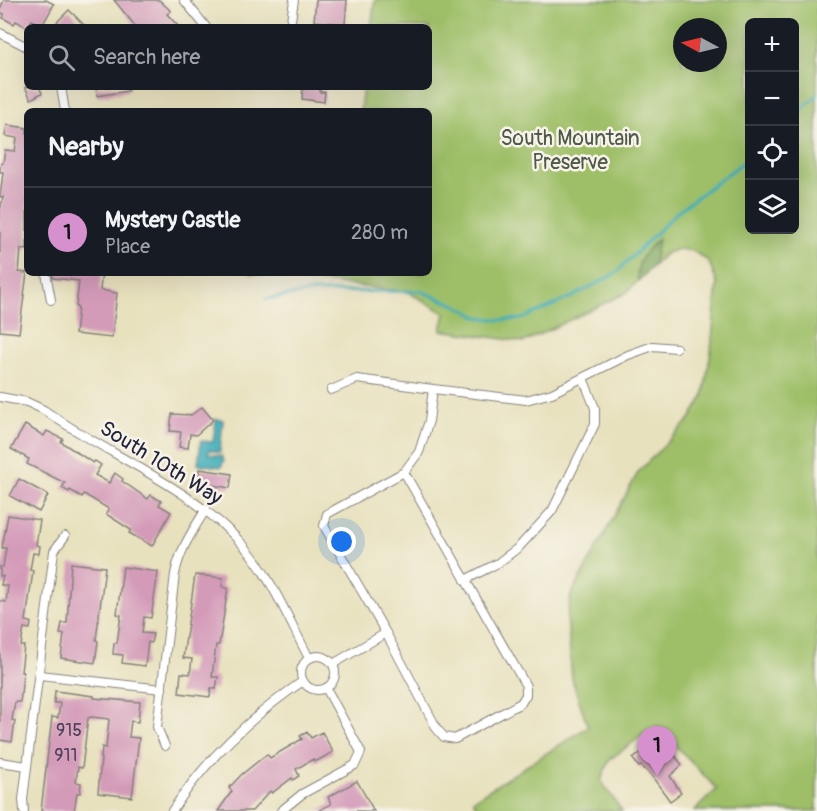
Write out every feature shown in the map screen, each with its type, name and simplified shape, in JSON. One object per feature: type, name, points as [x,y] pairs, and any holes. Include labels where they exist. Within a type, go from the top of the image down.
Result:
[{"type":"street","points":[[184,0],[204,24]]},
{"type":"street","points":[[290,24],[294,0]]},
{"type":"street","points":[[0,33],[24,45]]},
{"type":"street","points":[[61,90],[64,108]]},
{"type":"street","points":[[47,276],[51,300]]},
{"type":"street","points":[[331,390],[357,379],[526,400],[552,393],[628,355],[653,346],[676,348]]},
{"type":"street","points":[[465,580],[498,563],[519,547],[552,511],[595,424],[595,408],[583,378]]},
{"type":"street","points":[[404,472],[526,686],[521,703],[455,739],[444,737],[437,729],[386,633],[324,526],[327,514],[404,472],[419,452],[429,421],[433,388]]},
{"type":"street","name":"South 10th Way","points":[[0,397],[27,402],[44,410],[206,509],[246,548],[269,583],[309,658]]},
{"type":"street","points":[[165,746],[158,727],[178,557],[206,509]]},
{"type":"street","points":[[24,811],[23,799],[54,551],[65,536]]},
{"type":"street","points":[[333,664],[386,633]]},
{"type":"street","points":[[320,656],[333,664],[335,675],[326,688],[311,688],[303,681],[302,666],[309,658],[320,656]]},
{"type":"street","points":[[40,675],[162,689]]},
{"type":"street","points":[[172,811],[213,757],[232,738],[273,701],[303,681]]},
{"type":"street","points":[[281,811],[302,794],[355,765],[360,758],[361,752],[326,688]]},
{"type":"street","points":[[0,762],[27,766]]},
{"type":"green space","name":"South Mountain Preserve","points":[[375,0],[817,0],[817,811],[696,811],[717,789],[658,728],[654,727],[609,760],[601,781],[622,811],[479,811],[473,800],[588,727],[572,679],[567,617],[571,595],[639,471],[690,419],[703,397],[711,351],[717,284],[709,262],[693,251],[679,249],[666,253],[626,293],[524,342],[441,330],[445,313],[408,292],[273,276],[432,276],[432,108],[360,108],[363,90],[432,90],[432,24],[371,24]]},
{"type":"green space","points":[[658,239],[654,265],[638,281],[638,268],[642,257]]},
{"type":"water","points":[[216,419],[223,420],[220,452],[209,450],[208,454],[222,456],[224,461],[221,467],[198,464],[201,441],[213,442]]},
{"type":"building","points":[[4,0],[46,0],[54,4],[43,24],[32,20],[24,25],[16,21],[14,24],[3,18],[4,14],[0,12]]},
{"type":"building","points":[[114,0],[159,0],[171,11],[167,14],[176,24],[134,24]]},
{"type":"building","points":[[316,0],[347,0],[345,24],[314,21]]},
{"type":"building","points":[[69,10],[83,24],[55,24]]},
{"type":"building","points":[[26,90],[40,90],[42,93],[31,99]]},
{"type":"building","points":[[96,90],[128,91],[97,96]]},
{"type":"building","points":[[303,90],[325,92],[324,102],[302,99]]},
{"type":"building","points":[[7,125],[24,128],[24,250],[21,249],[19,272],[27,276],[19,333],[0,331],[0,211],[3,197],[0,197],[3,172],[0,172],[0,168],[5,150],[15,151],[17,138],[5,136]]},
{"type":"building","points":[[53,276],[102,276],[100,290],[117,293],[112,338],[75,334],[79,281],[53,278]]},
{"type":"building","points":[[202,407],[213,420],[196,435],[190,434],[188,448],[179,447],[181,432],[170,431],[172,414],[191,415]]},
{"type":"building","points":[[25,425],[44,436],[47,431],[63,439],[61,442],[93,463],[95,461],[101,465],[95,475],[109,483],[115,473],[123,479],[122,481],[148,499],[151,495],[161,501],[159,505],[171,512],[152,546],[129,533],[131,530],[106,514],[109,509],[84,494],[82,497],[62,488],[65,483],[27,464],[29,459],[11,449]]},
{"type":"building","points":[[199,469],[232,474],[230,488],[198,483]]},
{"type":"building","points":[[19,479],[48,495],[39,512],[10,496]]},
{"type":"building","points":[[8,515],[40,520],[36,545],[40,546],[39,554],[33,553],[30,570],[33,571],[26,621],[31,622],[30,629],[24,628],[21,646],[24,646],[21,695],[20,702],[15,702],[12,742],[0,740],[0,601],[6,602],[8,586],[1,585],[3,576],[0,576],[0,567],[3,567],[6,548],[2,548]]},
{"type":"building","points":[[71,563],[105,567],[95,663],[61,658],[64,634],[60,634],[62,623],[67,623]]},
{"type":"building","points":[[123,567],[158,572],[151,618],[144,617],[142,633],[153,634],[151,643],[148,642],[145,666],[122,663],[123,655],[113,654],[121,615],[117,614]]},
{"type":"building","points":[[195,575],[223,578],[222,587],[228,588],[212,677],[218,677],[216,689],[211,688],[210,697],[179,693],[181,673],[190,674],[192,659],[183,658]]},
{"type":"building","points":[[55,691],[94,696],[94,698],[140,702],[138,722],[131,721],[129,737],[139,738],[132,797],[98,793],[102,747],[106,748],[109,719],[91,717],[88,718],[82,768],[78,767],[76,782],[81,783],[74,811],[41,811],[52,717],[58,718],[60,703],[54,703]]},
{"type":"building","points":[[307,732],[311,738],[322,732],[333,752],[315,762],[313,759],[296,769],[299,776],[293,780],[292,778],[272,793],[270,791],[252,811],[218,811],[232,791],[229,788],[241,775],[267,754],[270,758],[302,739],[300,736]]},
{"type":"building","points":[[665,749],[670,756],[673,753],[682,765],[670,776],[681,793],[670,801],[651,775],[641,766],[639,767],[633,759],[643,751],[650,761]]},
{"type":"building","points":[[357,781],[374,811],[318,811],[331,804],[328,797]]},
{"type":"waterway","points":[[799,112],[817,95]]},
{"type":"waterway","points":[[266,299],[312,292],[420,291],[456,305],[478,317],[500,320],[522,319],[572,297],[616,273],[678,211],[745,161]]},
{"type":"place","name":"Mystery Castle","points":[[657,776]]}]
